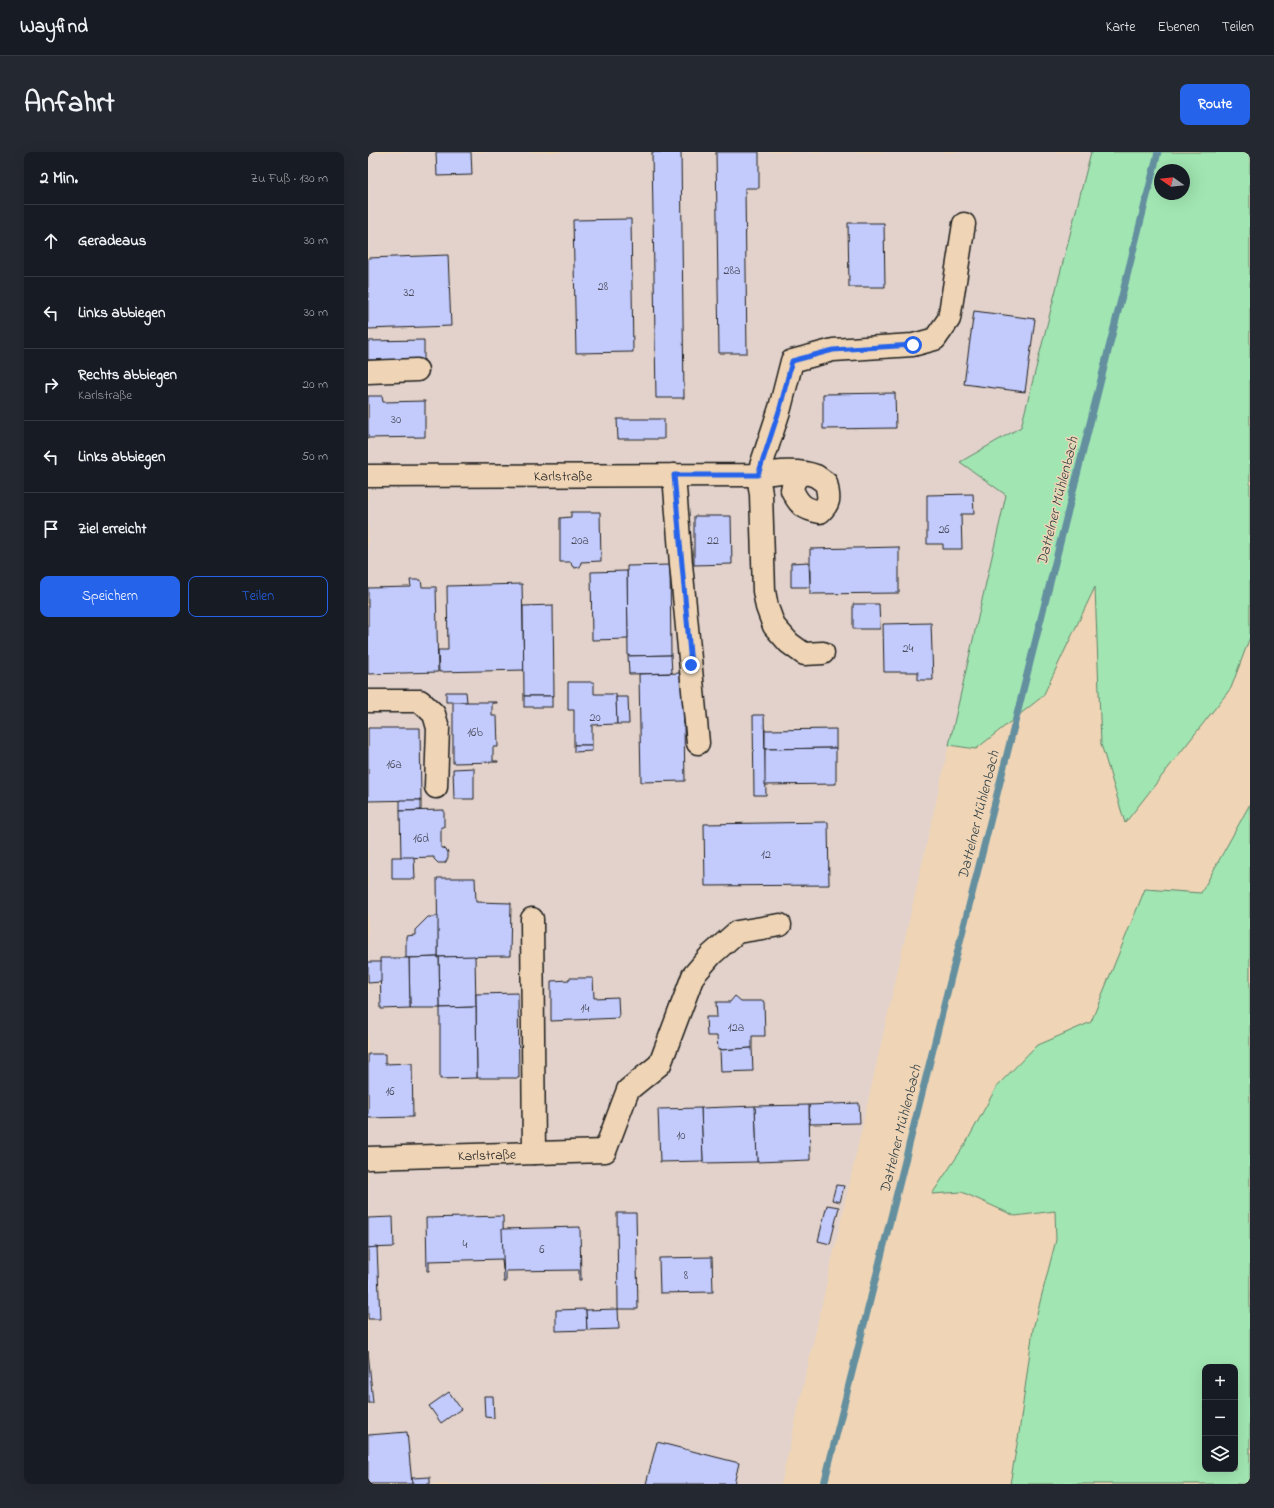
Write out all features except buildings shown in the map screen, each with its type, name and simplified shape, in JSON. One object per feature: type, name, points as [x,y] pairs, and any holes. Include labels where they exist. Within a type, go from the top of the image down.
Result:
[{"type":"street","points":[[823,653],[804,654],[789,643],[774,626],[764,591],[761,494],[758,475],[780,408],[792,361],[833,350],[913,345],[935,339],[949,319],[964,224]]},
{"type":"street","points":[[368,372],[417,370]]},
{"type":"street","name":"Karlstraße","points":[[368,476],[758,475],[781,472],[802,473]]},
{"type":"street","points":[[674,475],[698,743]]},
{"type":"street","points":[[368,701],[420,701],[434,714],[438,728],[436,787]]},
{"type":"street","points":[[532,919],[534,1153]]},
{"type":"street","name":"Karlstraße","points":[[368,1158],[605,1151],[628,1090],[660,1064],[693,976],[711,955],[737,932],[780,925]]},
{"type":"shaded area","points":[[368,152],[1091,152],[1021,428],[781,1484],[368,1484]]},
{"type":"green space","points":[[1091,152],[1250,152],[1250,637],[1231,688],[1125,823],[1101,744],[1095,587],[1043,696],[976,749],[949,745],[1006,495],[960,462],[1021,427]]},
{"type":"green space","points":[[1250,804],[1250,1484],[1010,1484],[1019,1433],[1033,1329],[1056,1240],[1055,1211],[1015,1216],[962,1192],[932,1194],[966,1143],[997,1086],[1036,1046],[1091,1022],[1145,889],[1201,893]]},
{"type":"waterway","name":"Dattelner Mühlenbach","points":[[824,1484],[1158,152]]},
{"type":"route","points":[[691,665],[674,475],[758,475],[780,408],[792,361],[833,350],[913,345]]}]
